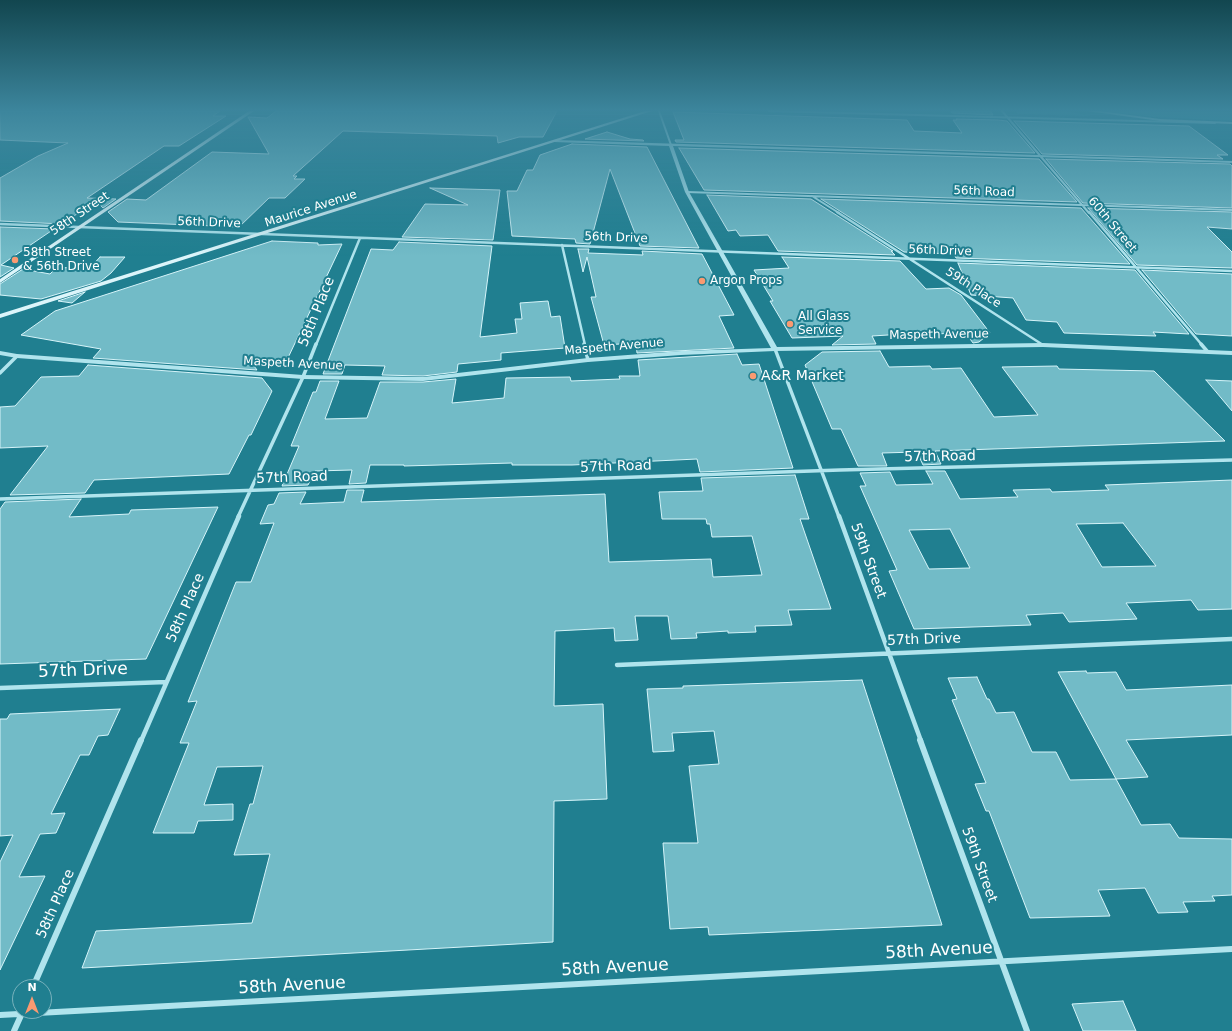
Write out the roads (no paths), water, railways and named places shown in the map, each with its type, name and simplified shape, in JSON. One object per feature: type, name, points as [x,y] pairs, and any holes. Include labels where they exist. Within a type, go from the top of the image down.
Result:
[{"type":"main road","name":"58th Street","points":[[0,282],[180,159]]},
{"type":"main road","name":"Maurice Avenue","points":[[0,316],[501,159]]},
{"type":"street","name":"59th Street","points":[[676,159],[687,192],[775,349],[822,471],[1027,1031]]},
{"type":"street","name":"60th Street","points":[[1044,159],[1207,351]]},
{"type":"street","points":[[1140,159],[1232,162]]},
{"type":"street","name":"56th Road","points":[[687,192],[1232,210]]},
{"type":"street","name":"59th Place","points":[[812,196],[1043,345]]},
{"type":"street","name":"56th Drive","points":[[0,224],[1232,271]]},
{"type":"street","name":"58th Place","points":[[36,979],[250,490],[303,377],[360,238]]},
{"type":"street","points":[[562,245],[588,360]]},
{"type":"street","name":"Maspeth Avenue","points":[[0,353],[17,356],[303,377],[423,379],[588,360],[681,353],[775,349],[1043,345],[1232,353]]},
{"type":"street","points":[[0,373],[17,356]]},
{"type":"street","name":"57th Road","points":[[0,499],[822,471],[1232,460]]},
{"type":"street","name":"57th Drive","points":[[617,665],[1232,640]]},
{"type":"street","name":"57th Drive","points":[[0,688],[166,682]]},
{"type":"street","name":"58th Avenue","points":[[52,1011],[1232,949]]},
{"type":"street","name":"58th Avenue","points":[[0,1015],[12,1014]]},
{"type":"street","points":[[14,1031],[19,1019]]},
{"type":"place","name":"58th Street & 56th Drive","points":[[15,260]]},
{"type":"place","name":"Argon Props","points":[[702,281]]},
{"type":"place","name":"All Glass Service","points":[[790,324]]},
{"type":"place","name":"A&R Market","points":[[753,376]]}]
